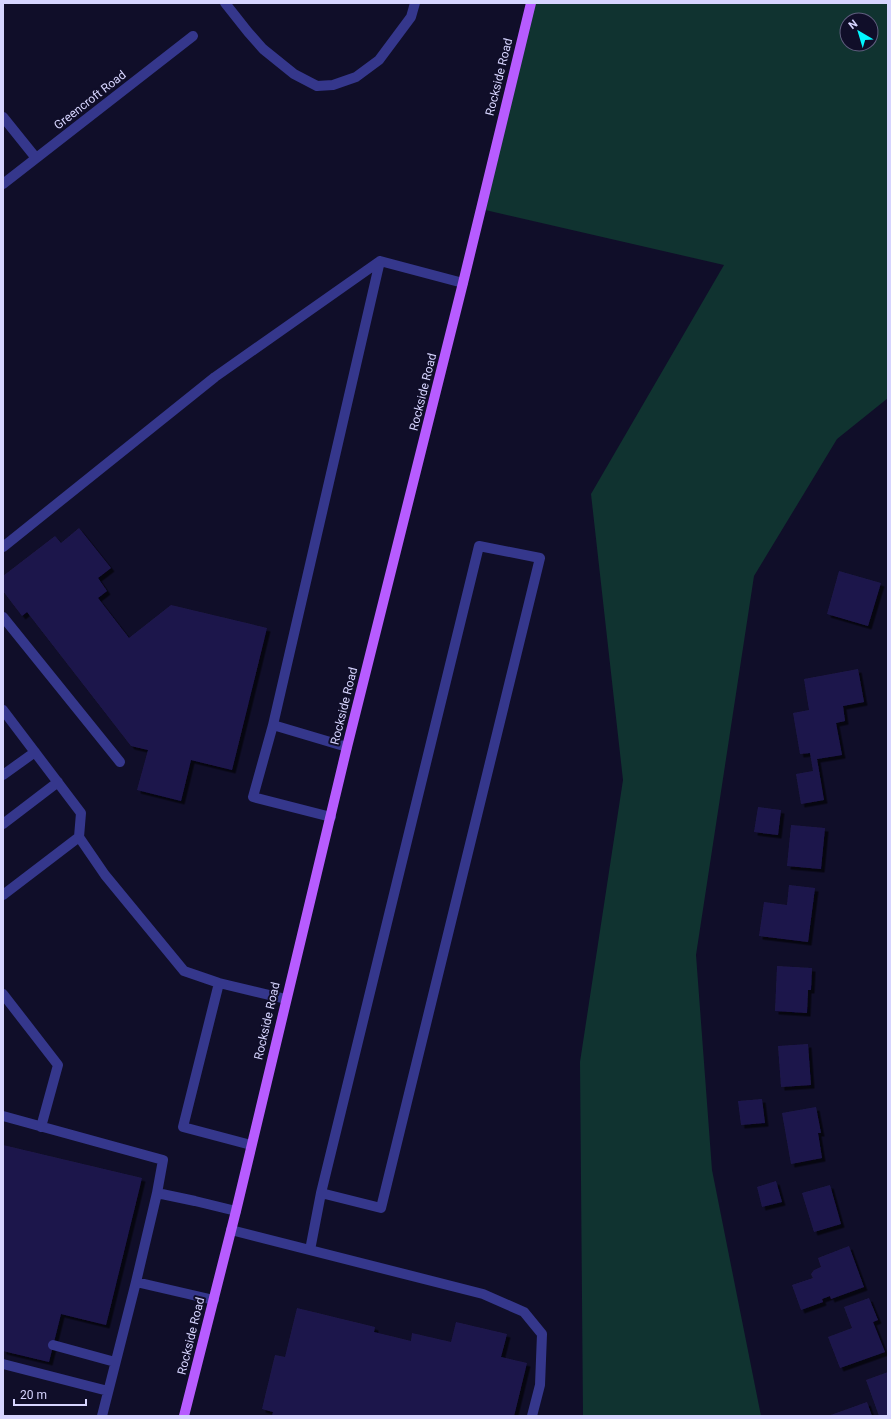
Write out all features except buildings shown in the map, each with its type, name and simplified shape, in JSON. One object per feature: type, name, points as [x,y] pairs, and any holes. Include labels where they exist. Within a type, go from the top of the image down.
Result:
[{"type":"main road","name":"Rockside Road","points":[[184,1416],[236,1211],[347,747],[463,283],[531,3]]},
{"type":"street","points":[[225,3],[248,32],[264,49],[294,74],[317,86],[333,85],[356,77],[379,60],[411,17],[415,3]]},
{"type":"street","name":"Greencroft Road","points":[[3,184],[193,36]]},
{"type":"street","points":[[3,117],[36,158]]},
{"type":"street","points":[[331,817],[253,798],[273,725],[380,261]]},
{"type":"street","points":[[3,547],[215,377],[380,261],[463,283]]},
{"type":"street","points":[[310,1250],[321,1193],[479,546],[540,558],[381,1208],[321,1193]]},
{"type":"street","points":[[3,617],[120,762]]},
{"type":"street","points":[[3,710],[81,813],[79,837],[105,875],[184,971],[219,983],[286,999]]},
{"type":"street","points":[[273,725],[347,747]]},
{"type":"street","points":[[3,775],[35,752]]},
{"type":"street","points":[[3,824],[58,782]]},
{"type":"street","points":[[3,896],[79,837]]},
{"type":"street","points":[[219,983],[183,1126],[251,1145]]},
{"type":"street","points":[[4,1000],[58,1065],[41,1127]]},
{"type":"street","points":[[3,1116],[163,1160],[157,1193],[136,1282],[102,1416]]},
{"type":"street","points":[[157,1193],[236,1211]]},
{"type":"street","points":[[231,1230],[483,1294],[524,1312],[542,1334],[540,1385],[532,1416]]},
{"type":"street","points":[[136,1282],[214,1300]]},
{"type":"street","points":[[53,1345],[116,1362]]},
{"type":"street","points":[[3,1364],[108,1391]]},
{"type":"green space","points":[[531,3],[888,3],[888,398],[837,439],[754,576],[696,955],[712,1170],[761,1416],[583,1416],[580,1062],[623,780],[591,494],[724,265],[481,209]]}]
